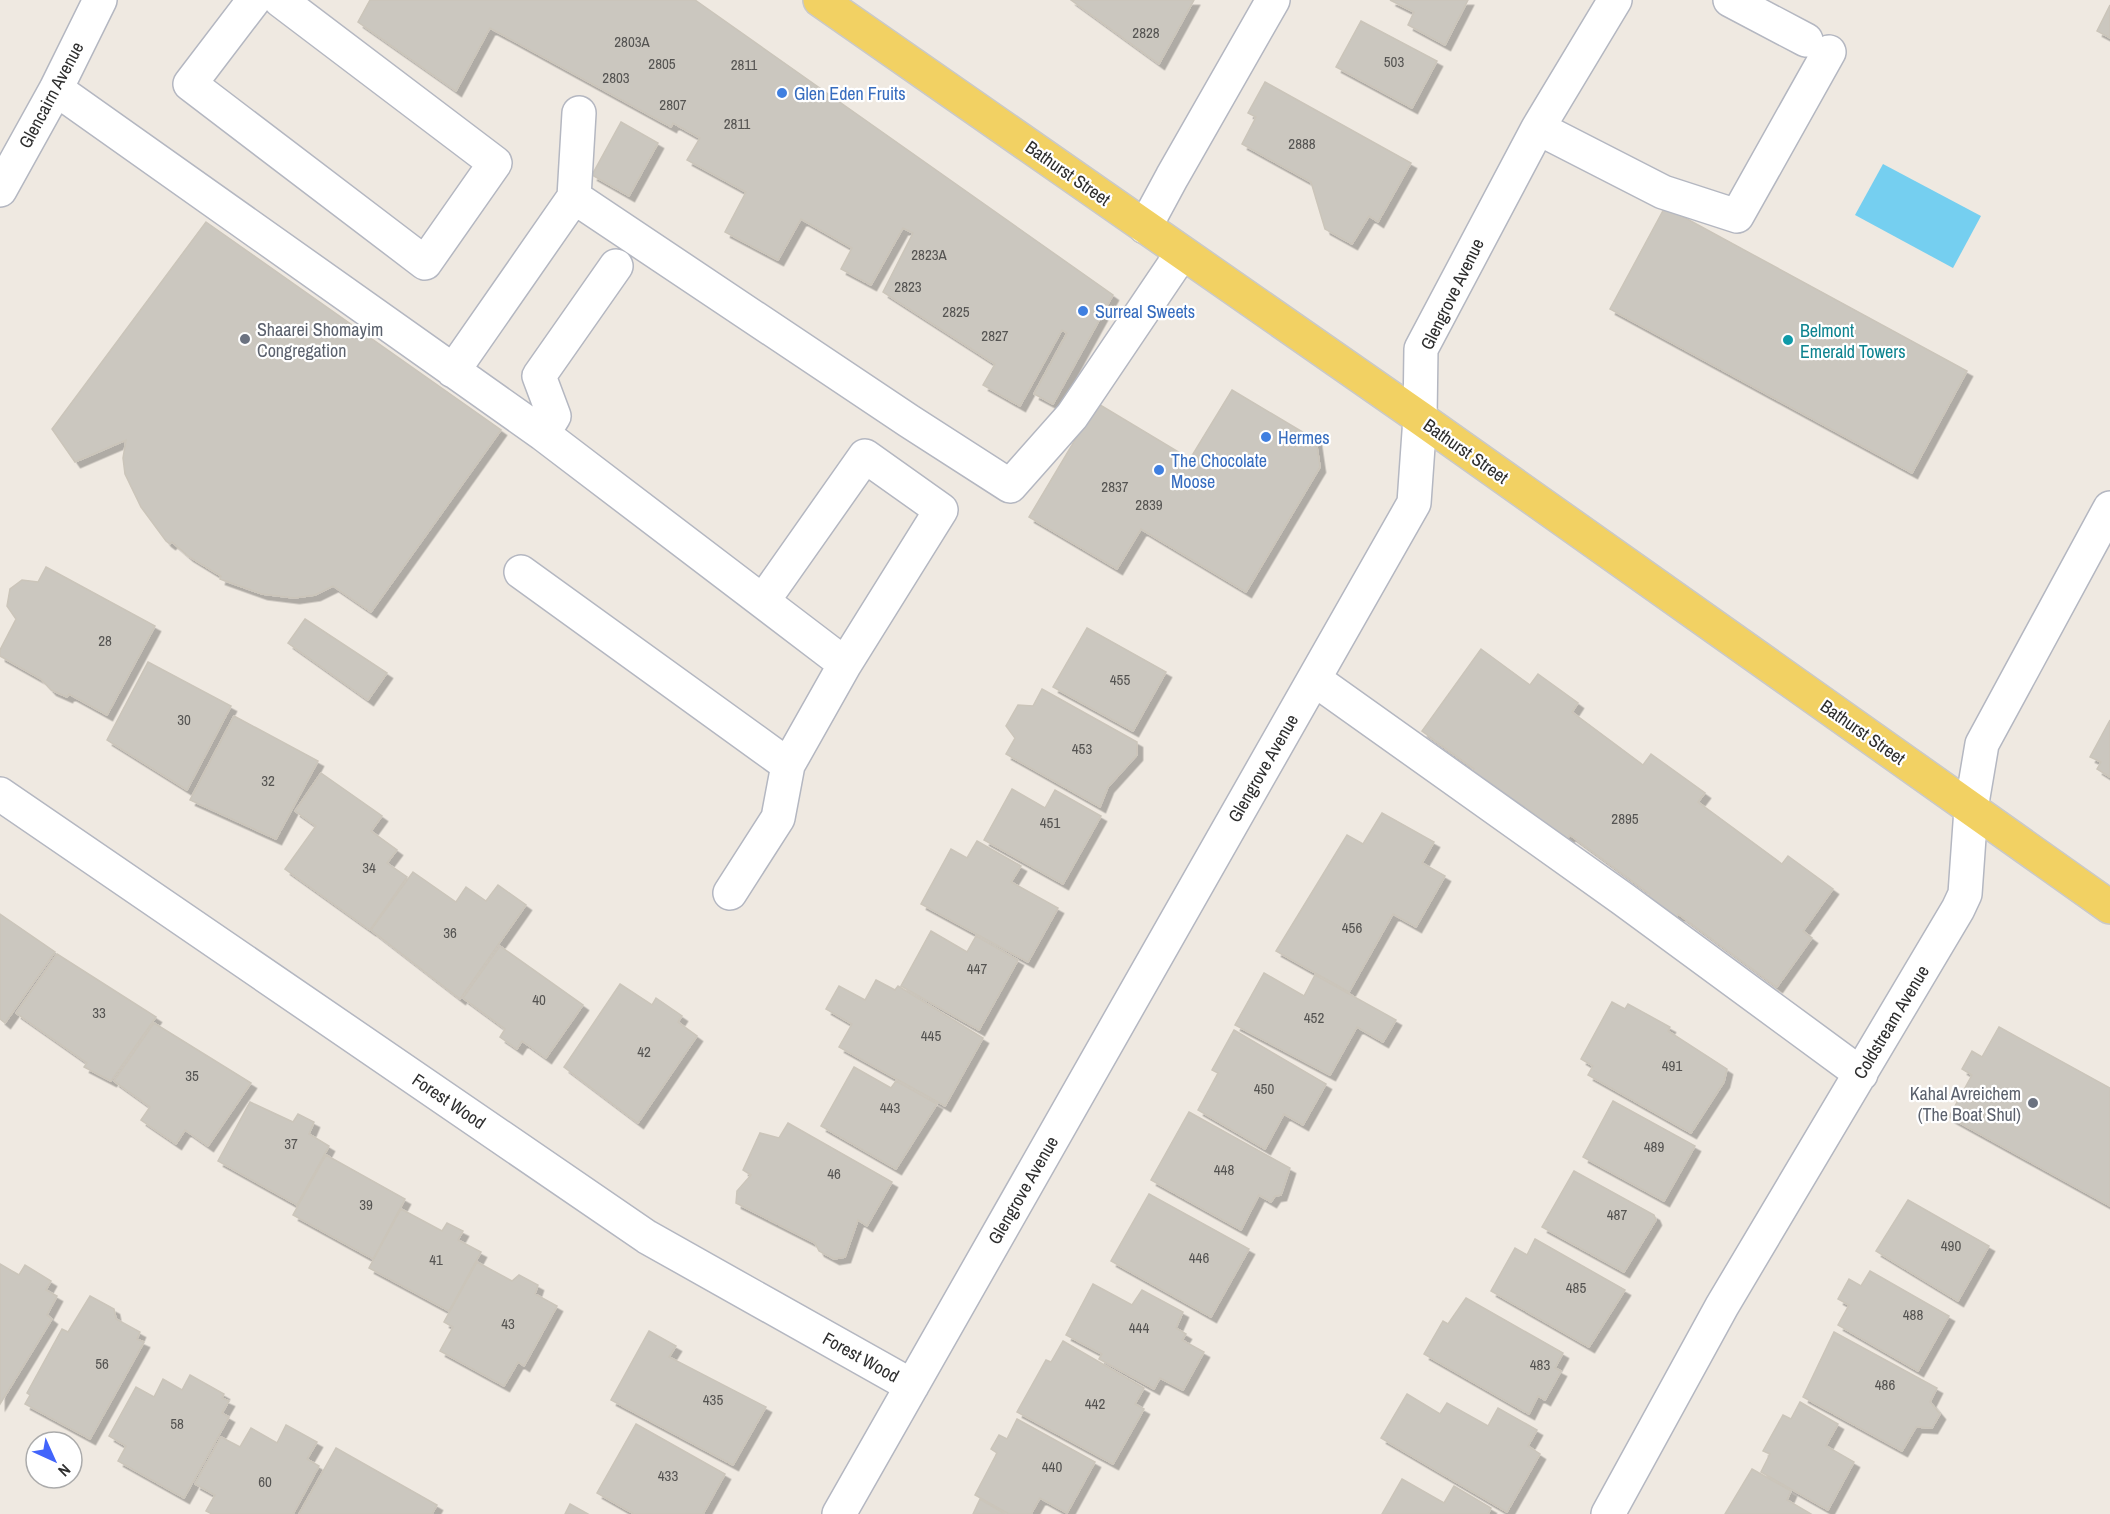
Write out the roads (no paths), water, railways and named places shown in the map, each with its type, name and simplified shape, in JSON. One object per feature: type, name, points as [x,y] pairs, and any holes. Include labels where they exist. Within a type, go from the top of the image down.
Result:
[{"type":"main road","name":"Bathurst Street","points":[[827,2],[1420,418],[2110,907]]},
{"type":"street","name":"Glencairn Avenue","points":[[0,190],[56,89],[99,0]]},
{"type":"street","points":[[254,0],[190,84],[425,263],[495,163],[280,0]]},
{"type":"street","points":[[1145,227],[1273,0]]},
{"type":"street","name":"Glengrove Avenue","points":[[839,1514],[1414,503],[1420,418],[1421,349],[1538,128],[1615,0]]},
{"type":"street","points":[[1538,128],[1663,192],[1737,216],[1817,46],[1730,0]]},
{"type":"street","points":[[56,89],[543,434],[845,664]]},
{"type":"street","points":[[453,371],[574,197],[579,113]]},
{"type":"street","points":[[574,197],[909,421],[1011,486],[1072,416],[1182,253]]},
{"type":"street","points":[[543,434],[554,416],[539,376],[616,266]]},
{"type":"street","points":[[730,893],[778,818],[788,765],[845,664],[941,510],[865,456],[763,601]]},
{"type":"street","name":"Coldstream Avenue","points":[[1608,1514],[1722,1306],[1861,1074],[1965,894],[1971,808],[1982,744],[2110,508]]},
{"type":"street","points":[[521,572],[788,765]]},
{"type":"street","points":[[1314,679],[1623,899],[1861,1074]]},
{"type":"street","name":"Forest Wood","points":[[0,794],[646,1237],[912,1386]]},
{"type":"water","points":[[1883,164],[1981,216],[1953,268],[1855,215]]},
{"type":"place","name":"Glen Eden Fruits","points":[[782,93]]},
{"type":"place","name":"Surreal Sweets","points":[[1083,311]]},
{"type":"place","name":"Shaarei Shomayim Congregation","points":[[245,339]]},
{"type":"place","name":"Belmont Emerald Towers","points":[[1788,340]]},
{"type":"place","name":"Hermes","points":[[1266,437]]},
{"type":"place","name":"The Chocolate Moose","points":[[1159,470]]},
{"type":"place","name":"Kahal Avreichem (The Boat Shul)","points":[[2033,1103]]}]
